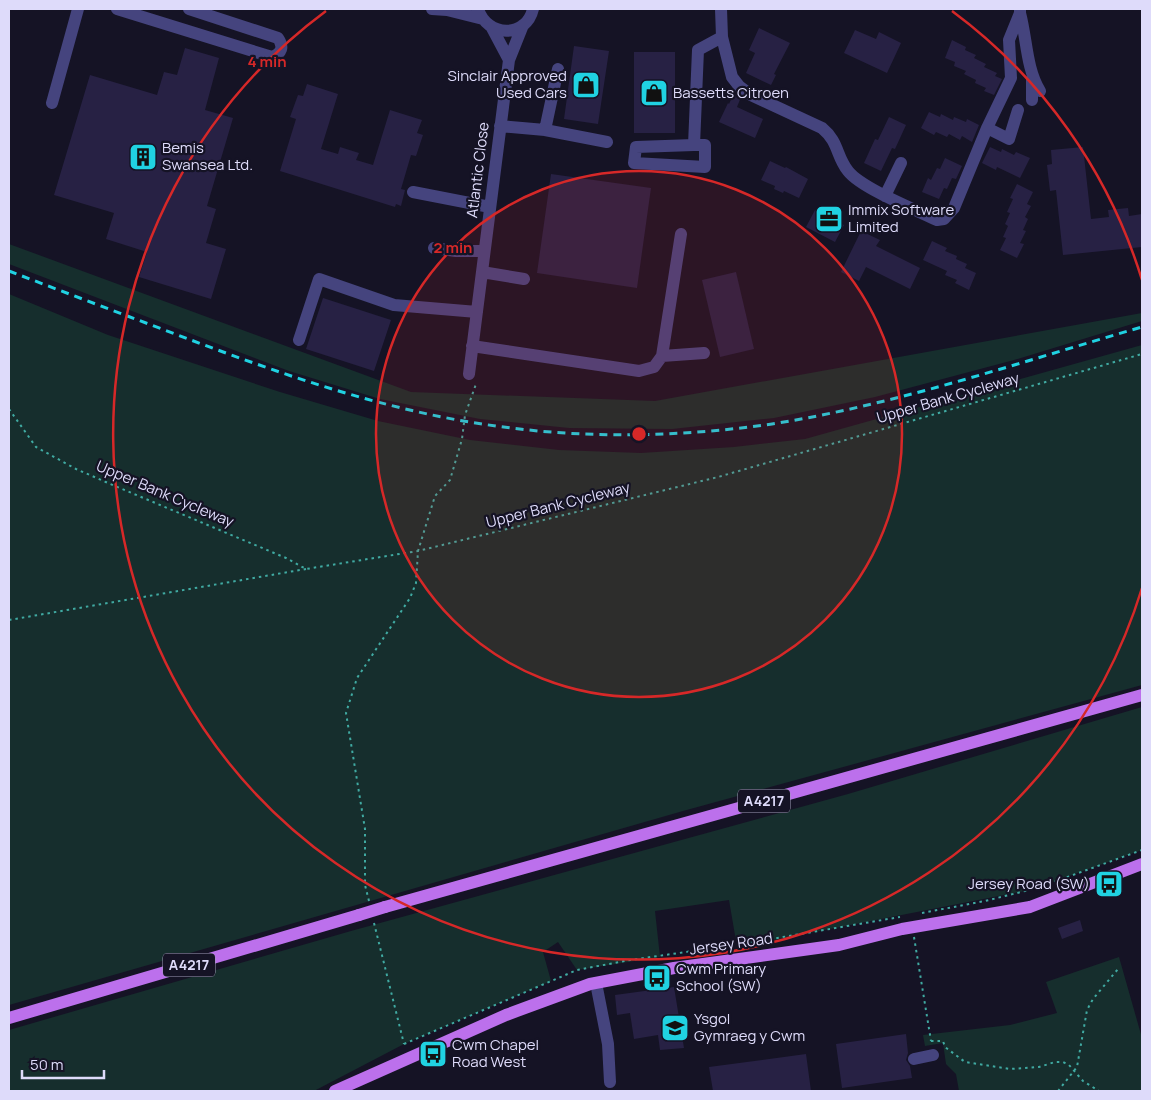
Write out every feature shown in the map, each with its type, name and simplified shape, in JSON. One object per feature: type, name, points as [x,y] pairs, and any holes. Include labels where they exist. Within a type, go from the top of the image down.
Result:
[{"type":"main road","name":"A4217","points":[[9,1018],[385,907],[1142,695]]},
{"type":"main road","name":"Jersey Road","points":[[335,1091],[350,1088],[408,1059],[506,1015],[596,983],[674,968],[839,945],[913,928],[1030,906],[1142,864]]},
{"type":"street","points":[[52,103],[78,9]]},
{"type":"street","points":[[432,9],[448,9],[484,18],[508,31],[544,9]]},
{"type":"street","points":[[721,9],[722,37],[732,77],[738,86],[750,95],[822,128],[831,135],[849,173],[856,179],[885,196],[937,220],[944,219],[954,208],[987,128],[1011,78],[1009,40],[1020,11]]},
{"type":"street","points":[[125,10],[272,57],[278,55],[282,49],[282,44],[278,38],[197,10]]},
{"type":"street","points":[[1020,11],[1036,96]]},
{"type":"street","points":[[484,18],[508,60]]},
{"type":"street","name":"Atlantic Close","points":[[473,379],[472,346],[508,60],[528,18]]},
{"type":"street","points":[[694,145],[698,50],[722,37]]},
{"type":"street","points":[[545,130],[558,69]]},
{"type":"street","points":[[987,128],[1010,139],[1018,110]]},
{"type":"street","points":[[500,126],[545,130],[607,142]]},
{"type":"street","points":[[694,145],[705,145],[705,167],[634,163],[636,147],[694,145]]},
{"type":"street","points":[[885,196],[901,163]]},
{"type":"street","points":[[413,192],[490,207]]},
{"type":"street","points":[[472,346],[638,371],[654,367],[662,356],[681,234]]},
{"type":"street","points":[[434,248],[456,251],[484,251]]},
{"type":"street","points":[[482,272],[524,279]]},
{"type":"street","points":[[299,340],[319,279],[394,305],[477,312]]},
{"type":"street","points":[[662,356],[704,353]]},
{"type":"street","points":[[596,983],[608,1044],[610,1082]]},
{"type":"street","points":[[914,1059],[933,1055]]},
{"type":"path","name":"Upper Bank Cycleway","points":[[9,409],[36,447],[52,456],[115,486],[286,558],[306,569],[418,552],[718,477],[1142,354]]},
{"type":"path","points":[[369,904],[365,885],[365,829],[346,713],[357,678],[410,598],[416,583],[418,552],[435,496],[450,480],[462,439],[473,379]]},
{"type":"path","points":[[9,620],[306,569]]},
{"type":"path","points":[[918,913],[985,901],[1037,888],[1142,850]]},
{"type":"path","points":[[404,1044],[577,970],[899,917]]},
{"type":"path","points":[[374,922],[408,1059]]},
{"type":"path","points":[[913,928],[933,1055]]},
{"type":"path","points":[[1058,1091],[1077,1067],[1087,1010],[1093,999],[1118,969]]},
{"type":"path","points":[[931,1041],[943,1041],[945,1047],[965,1062],[1010,1069],[1039,1067],[1055,1062],[1064,1062],[1083,1081],[1099,1091]]},
{"type":"green space","points":[[9,244],[411,392],[655,401],[1142,313],[1142,321],[1014,360],[875,397],[774,418],[672,429],[569,428],[480,419],[380,399],[289,371],[9,264]]},
{"type":"green space","points":[[9,294],[108,335],[280,392],[378,421],[470,440],[559,450],[641,453],[734,447],[805,439],[1142,345],[1142,685],[683,811],[9,1005]]},
{"type":"green space","points":[[1142,707],[1142,850],[1030,890],[737,947],[729,900],[655,911],[660,957],[577,970],[558,942],[543,952],[551,981],[404,1044],[314,1091],[9,1091],[9,1030],[351,931],[848,794]]},
{"type":"green space","points":[[1119,957],[1142,1038],[1142,1091],[959,1091],[956,1074],[946,1064],[943,1043],[925,1046],[923,1035],[1010,1025],[1057,1013],[1046,982]]},
{"type":"building","points":[[759,28],[790,43],[774,74],[776,75],[771,85],[746,73],[755,53],[749,50]]},
{"type":"building","points":[[855,30],[876,39],[879,32],[901,43],[887,73],[844,53]]},
{"type":"building","points":[[952,40],[966,47],[965,50],[976,55],[974,58],[986,64],[984,67],[997,73],[995,76],[1002,79],[994,95],[984,91],[986,88],[975,83],[976,80],[964,74],[966,71],[954,66],[955,62],[945,58]]},
{"type":"building","name":"Sinclair Approved Used Cars","points":[[574,46],[609,51],[598,124],[564,119]]},
{"type":"building","name":"Bemis Swansea Ltd.","points":[[185,48],[219,58],[205,110],[233,118],[207,206],[216,209],[206,243],[226,249],[211,299],[139,277],[147,252],[106,239],[114,213],[54,195],[90,75],[157,95],[164,72],[177,75]]},
{"type":"building","name":"Bassetts Citroen","points":[[634,52],[675,52],[675,133],[634,133]]},
{"type":"building","points":[[307,84],[338,94],[321,149],[338,154],[340,147],[359,153],[356,160],[373,165],[390,110],[422,120],[417,133],[423,135],[416,156],[411,155],[401,189],[405,190],[401,206],[396,204],[395,207],[280,171],[296,119],[290,117],[298,95],[303,96]]},
{"type":"building","points":[[734,93],[741,97],[737,107],[763,119],[755,138],[719,122]]},
{"type":"building","points":[[929,112],[940,117],[941,114],[953,120],[954,117],[966,122],[967,119],[979,125],[972,142],[962,136],[960,140],[949,134],[947,137],[936,132],[934,135],[921,128]]},
{"type":"building","points":[[889,117],[906,125],[895,149],[892,148],[881,171],[864,163],[875,139],[878,140]]},
{"type":"building","points":[[990,147],[1001,152],[1002,149],[1014,155],[1016,152],[1030,158],[1020,178],[997,167],[996,170],[982,163]]},
{"type":"building","points":[[1083,147],[1091,219],[1109,217],[1108,210],[1128,208],[1129,216],[1142,214],[1142,247],[1063,255],[1056,190],[1050,191],[1047,165],[1052,164],[1051,150]]},
{"type":"building","points":[[945,158],[962,166],[956,179],[952,178],[947,189],[944,188],[939,199],[922,192],[928,178],[931,180],[937,168],[940,169]]},
{"type":"building","points":[[770,161],[808,179],[799,198],[784,191],[783,193],[774,189],[775,186],[761,180]]},
{"type":"building","points":[[551,174],[651,188],[637,288],[537,273]]},
{"type":"building","points":[[1017,184],[1033,192],[1027,204],[1031,206],[1025,217],[1028,219],[1023,230],[1026,231],[1020,243],[1024,244],[1017,258],[1000,250],[1006,238],[1003,237],[1008,226],[1005,224],[1010,213],[1007,212],[1013,199],[1010,198]]},
{"type":"building","points":[[815,210],[844,225],[835,242],[806,227]]},
{"type":"building","points":[[861,231],[880,240],[876,246],[920,268],[910,289],[866,267],[859,281],[841,272]]},
{"type":"building","points":[[932,241],[947,248],[945,251],[957,256],[956,259],[967,264],[965,268],[976,273],[969,290],[955,283],[957,280],[945,275],[947,271],[923,260]]},
{"type":"building","points":[[736,272],[754,349],[720,357],[702,280]]},
{"type":"building","points":[[323,298],[391,320],[374,371],[306,349]]},
{"type":"building","points":[[1080,920],[1083,931],[1062,939],[1058,928]]},
{"type":"building","points":[[674,987],[684,1048],[660,1050],[658,1035],[634,1039],[630,1013],[617,1015],[615,995]]},
{"type":"building","points":[[906,1034],[908,1053],[906,1060],[910,1066],[912,1078],[842,1088],[836,1044]]},
{"type":"building","points":[[806,1054],[811,1091],[713,1091],[709,1067]]},
{"type":"railway","points":[[9,271],[228,354],[341,392],[457,420],[530,430],[599,435],[703,432],[772,424],[819,416],[913,394],[1142,327]]},
{"type":"place","name":"Sinclair Approved Used Cars","points":[[586,85]]},
{"type":"place","name":"Bassetts Citroen","points":[[654,93]]},
{"type":"place","name":"Bemis Swansea Ltd.","points":[[143,157]]},
{"type":"place","name":"Immix Software Limited","points":[[829,219]]},
{"type":"place","name":"Jersey Road (SW)","points":[[1109,884]]},
{"type":"place","name":"Cwm Primary School (SW)","points":[[657,978]]},
{"type":"place","name":"Ysgol Gymraeg y Cwm","points":[[675,1028]]},
{"type":"place","name":"Cwm Chapel Road West","points":[[433,1054]]}]
